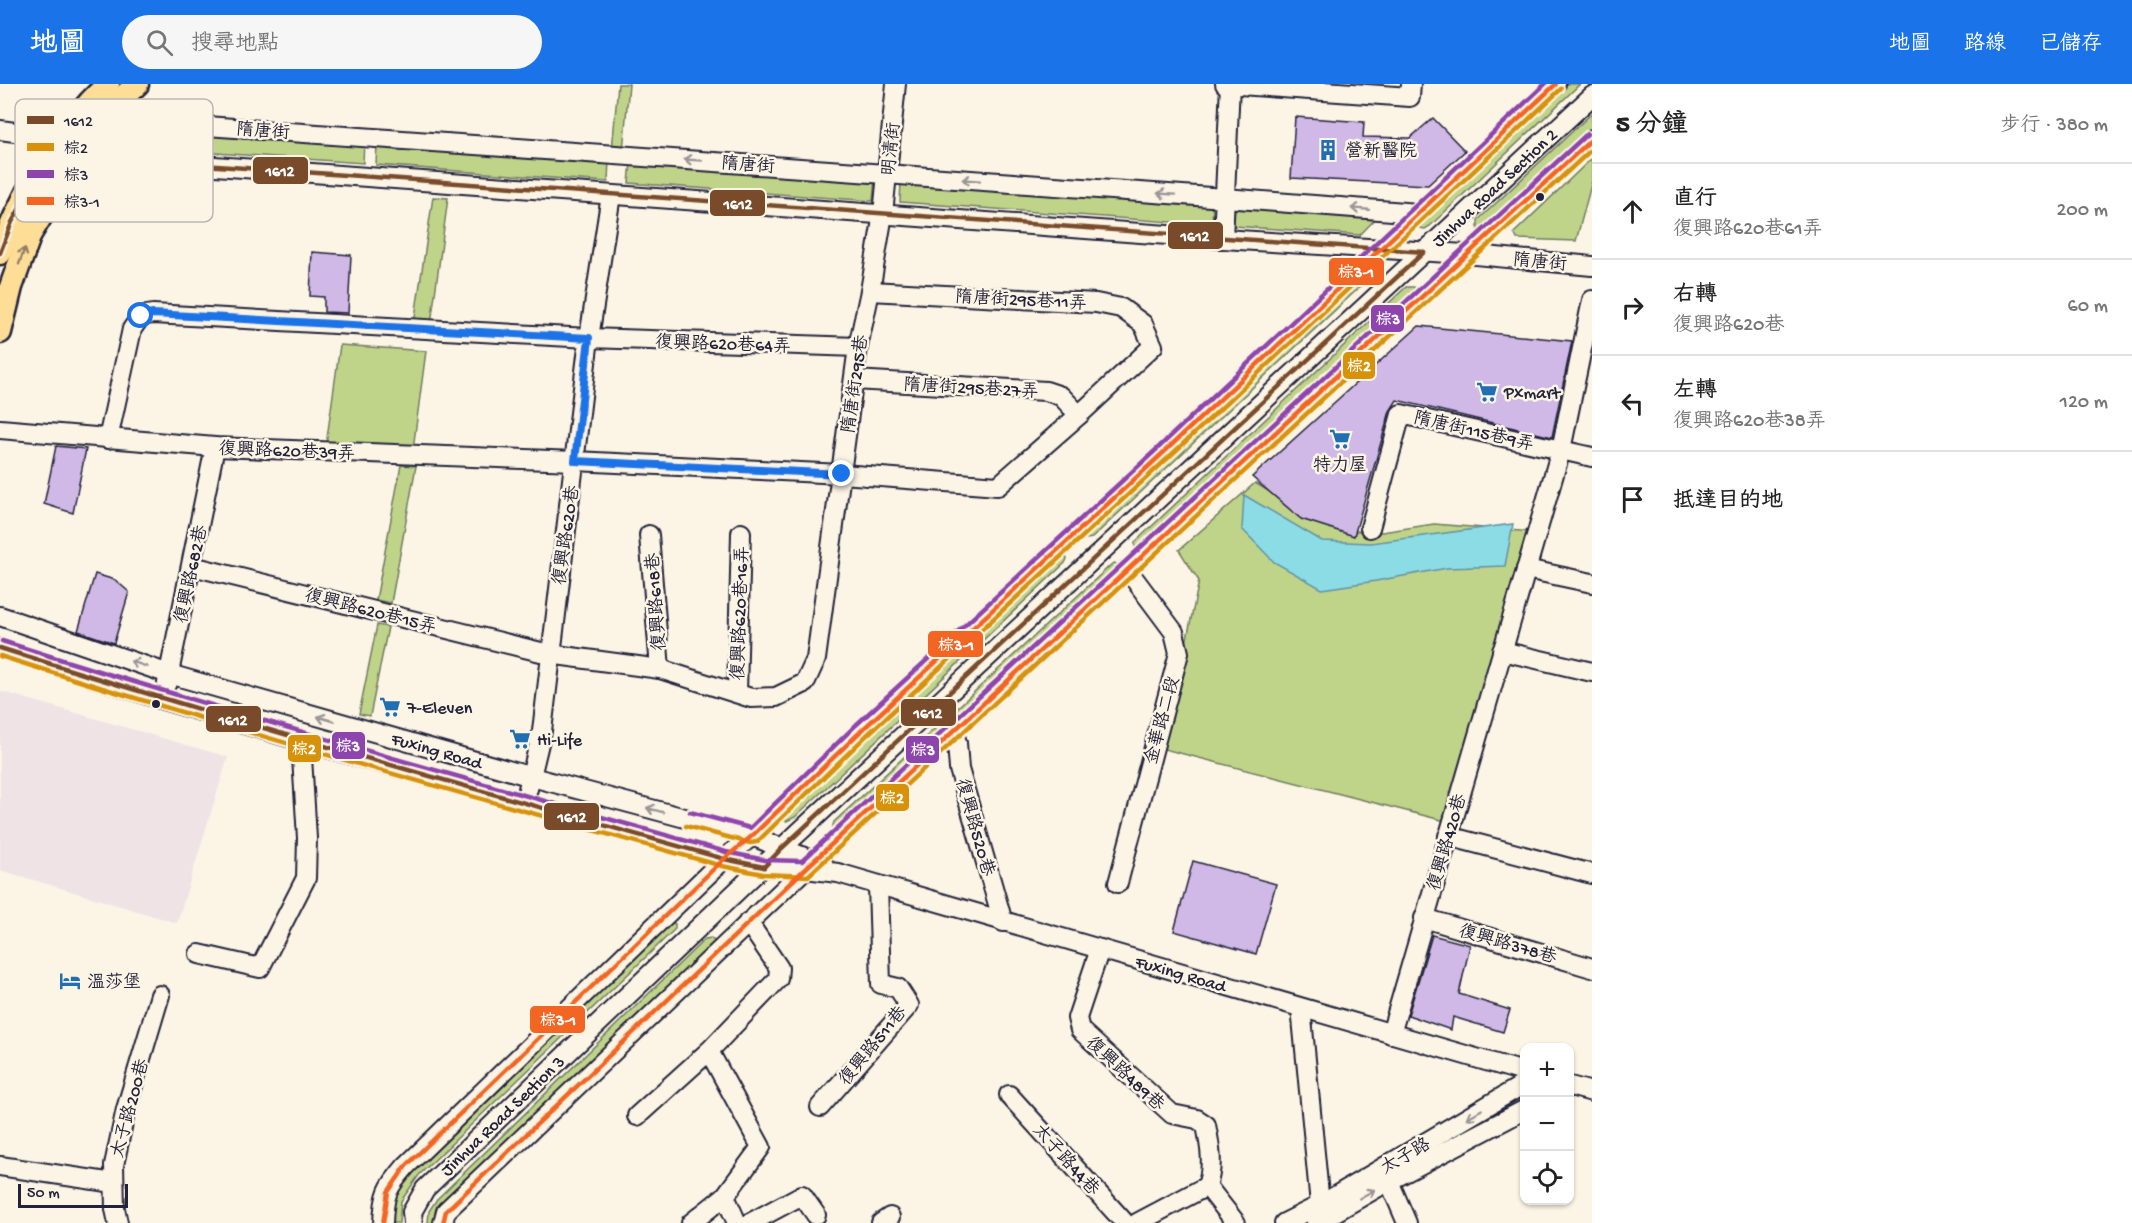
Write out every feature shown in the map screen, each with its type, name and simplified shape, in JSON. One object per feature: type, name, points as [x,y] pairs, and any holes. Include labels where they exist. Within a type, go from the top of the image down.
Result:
[{"type":"main road","points":[[93,99],[108,84]]},
{"type":"main road","points":[[121,99],[137,84]]},
{"type":"main road","points":[[0,253],[15,217]]},
{"type":"main road","points":[[0,332],[11,287],[30,234],[37,222]]},
{"type":"street","name":"明清街","points":[[883,214],[896,84]]},
{"type":"street","points":[[1225,84],[1410,97],[1411,84]]},
{"type":"street","points":[[1223,239],[1230,84]]},
{"type":"street","name":"Jinhua Road Section 2","points":[[752,837],[861,731],[1556,84]]},
{"type":"street","name":"Jinhua Road Section 2","points":[[764,867],[1592,96]]},
{"type":"street","name":"隋唐街","points":[[213,126],[1418,213]]},
{"type":"street","points":[[0,130],[15,132]]},
{"type":"street","name":"Jinhua Road Section 2","points":[[810,864],[1465,254],[1592,139]]},
{"type":"street","name":"隋唐街","points":[[213,166],[1223,239],[1465,254],[1592,266]]},
{"type":"street","name":"復興路620巷","points":[[524,802],[542,731],[549,654],[589,338],[611,195]]},
{"type":"street","name":"隋唐街295巷","points":[[794,689],[805,683],[816,659],[858,347],[883,214]]},
{"type":"street","name":"隋唐街295巷11弄","points":[[870,291],[1096,303],[1121,308],[1143,324],[1153,346],[1079,415]]},
{"type":"street","name":"復興路420巷","points":[[1391,1034],[1526,569],[1584,385],[1592,300]]},
{"type":"street","name":"復興路620巷64弄","points":[[108,439],[132,329],[141,316],[153,314],[589,338],[858,347]]},
{"type":"street","name":"隋唐街295巷27弄","points":[[854,380],[1046,391],[1061,396],[1079,415]]},
{"type":"street","name":"隋唐街115巷9弄","points":[[1370,528],[1401,414],[1592,457]]},
{"type":"street","name":"復興路620巷39弄","points":[[0,429],[215,447],[842,474],[998,486],[1079,415]]},
{"type":"street","name":"復興路682巷","points":[[163,700],[215,447]]},
{"type":"street","name":"復興路620巷16弄","points":[[736,693],[741,533]]},
{"type":"street","name":"復興路618巷","points":[[650,535],[660,669]]},
{"type":"street","name":"復興路620巷15弄","points":[[192,566],[549,654]]},
{"type":"street","name":"金華路二段","points":[[1118,883],[1179,653],[1174,632],[1127,569]]},
{"type":"street","points":[[1526,569],[1592,583]]},
{"type":"street","name":"Fuxing Road","points":[[0,616],[169,674],[752,837],[782,848],[810,864],[838,873],[1520,1071]]},
{"type":"street","name":"Fuxing Road","points":[[0,648],[301,741],[724,859],[764,867],[810,864]]},
{"type":"street","points":[[1502,651],[1592,672]]},
{"type":"street","name":"復興路620巷16弄","points":[[549,654],[660,669],[751,698],[776,697],[794,689]]},
{"type":"street","name":"復興路520巷","points":[[954,732],[959,769],[1003,922]]},
{"type":"street","points":[[199,954],[260,968],[306,878],[307,838],[301,741]]},
{"type":"street","points":[[1448,836],[1592,874]]},
{"type":"street","name":"Jinhua Road Section 3","points":[[383,1223],[384,1204],[389,1186],[405,1166],[724,859],[752,837]]},
{"type":"street","name":"Jinhua Road Section 3","points":[[443,1223],[446,1211],[810,864]]},
{"type":"street","name":"Jinhua Road Section 3","points":[[413,1223],[412,1212],[425,1189],[764,867]]},
{"type":"street","name":"復興路511巷","points":[[820,1107],[909,1005],[898,988],[881,984],[878,885]]},
{"type":"street","name":"復興路378巷","points":[[1424,918],[1592,968]]},
{"type":"street","points":[[637,1116],[709,1051],[778,979],[779,968],[748,922]]},
{"type":"street","name":"復興路489巷","points":[[1100,949],[1077,1018],[1080,1030],[1172,1114],[1197,1119],[1206,1125],[1211,1151],[1209,1180]]},
{"type":"street","name":"太子路200巷","points":[[118,1223],[114,1164],[126,1109],[160,995]]},
{"type":"street","points":[[1301,1008],[1320,1205]]},
{"type":"street","points":[[692,1223],[725,1196],[761,1147],[709,1051]]},
{"type":"street","name":"太子路","points":[[1284,1223],[1320,1205],[1520,1086]]},
{"type":"street","points":[[1574,1087],[1592,1092]]},
{"type":"street","name":"太子路44巷","points":[[1009,1095],[1125,1223]]},
{"type":"street","name":"太子路","points":[[1316,1223],[1389,1181],[1520,1112]]},
{"type":"street","points":[[0,1167],[114,1183]]},
{"type":"street","points":[[1137,1223],[1209,1180],[1236,1223]]},
{"type":"street","points":[[1389,1181],[1407,1223]]},
{"type":"street","points":[[750,1223],[802,1195],[816,1215]]},
{"type":"street","points":[[725,1196],[737,1223]]},
{"type":"shaded area","points":[[0,691],[228,757],[177,923],[0,870]]},
{"type":"green space","points":[[618,84],[629,84],[623,151],[612,150]]},
{"type":"green space","points":[[1560,84],[1580,84],[1430,226],[1425,229],[1420,228],[1419,220]]},
{"type":"green space","points":[[1592,113],[1592,132],[1481,232],[1478,231],[1478,220]]},
{"type":"green space","points":[[213,130],[364,141],[363,163],[213,153]]},
{"type":"green space","points":[[377,143],[609,159],[608,182],[376,165]]},
{"type":"green space","points":[[1592,158],[1592,181],[1576,241],[1517,239],[1514,233]]},
{"type":"green space","points":[[631,162],[875,178],[873,201],[629,183]]},
{"type":"green space","points":[[901,181],[1213,202],[1212,225],[900,202]]},
{"type":"green space","points":[[433,197],[448,198],[431,324],[414,324]]},
{"type":"green space","points":[[1235,204],[1381,213],[1360,235],[1234,226]]},
{"type":"green space","points":[[1364,275],[1366,279],[1364,283],[1092,538],[1084,537]]},
{"type":"green space","points":[[1406,287],[1417,289],[1137,549],[1135,548],[1135,542]]},
{"type":"green space","points":[[340,345],[426,351],[413,449],[326,445]]},
{"type":"green space","points":[[401,465],[416,466],[391,603],[376,600]]},
{"type":"green space","points":[[1255,483],[1334,530],[1382,532],[1434,524],[1547,533],[1461,825],[1164,749],[1199,581],[1179,550]]},
{"type":"green space","points":[[1065,554],[1067,559],[1065,563],[795,817],[787,821],[781,820],[781,814]]},
{"type":"green space","points":[[1115,563],[1120,567],[837,831],[832,829],[834,822]]},
{"type":"green space","points":[[377,625],[388,627],[370,716],[359,714]]},
{"type":"green space","points":[[670,921],[675,924],[675,929],[419,1175],[401,1201],[399,1223],[388,1223],[396,1185]]},
{"type":"green space","points":[[711,938],[717,944],[437,1223],[428,1223],[429,1211],[437,1199],[705,939]]},
{"type":"water","points":[[1244,495],[1322,541],[1371,543],[1513,524],[1505,566],[1447,568],[1322,589],[1274,562],[1242,529]]},
{"type":"building","points":[[1295,117],[1364,122],[1363,137],[1410,138],[1433,118],[1465,151],[1428,185],[1291,178]]},
{"type":"building","points":[[312,252],[351,255],[348,313],[324,312],[324,297],[310,296]]},
{"type":"building","points":[[1419,326],[1572,341],[1552,437],[1397,400],[1390,411],[1354,536],[1301,519],[1252,477]]},
{"type":"building","points":[[56,446],[86,449],[73,513],[44,504]]},
{"type":"building","points":[[95,574],[115,580],[129,592],[114,643],[78,631]]},
{"type":"building","points":[[1193,861],[1276,884],[1256,954],[1174,931]]},
{"type":"building","points":[[1432,935],[1470,945],[1459,994],[1510,1010],[1503,1032],[1453,1017],[1451,1030],[1408,1015]]},
{"type":"transit line","name":"棕3","points":[[690,812],[750,828],[856,725],[1158,448],[1545,84]]},
{"type":"transit line","name":"棕3-1","points":[[383,1223],[388,1192],[406,1166],[724,859],[752,836],[861,731],[1163,453],[1556,84]]},
{"type":"transit line","name":"棕2","points":[[686,826],[750,843],[757,842],[866,736],[1168,458],[1561,89]]},
{"type":"transit line","name":"棕3","points":[[2,641],[273,723],[726,852],[765,860],[802,861],[1587,134]]},
{"type":"transit line","name":"棕3-1","points":[[443,1223],[446,1211],[805,869],[1592,139]]},
{"type":"transit line","name":"棕2","points":[[0,656],[270,738],[722,866],[763,874],[808,876],[1592,149]]},
{"type":"transit line","name":"1612","points":[[213,166],[1424,252]]},
{"type":"transit line","name":"1612","points":[[0,253],[15,217]]},
{"type":"transit line","name":"1612","points":[[764,867],[1424,252]]},
{"type":"transit line","name":"1612","points":[[0,648],[361,756],[724,859],[764,867]]},
{"type":"place","name":"營新醫院","points":[[1328,150]]},
{"type":"place","name":"Pxmart","points":[[1487,392]]},
{"type":"place","name":"特力屋","points":[[1340,439]]},
{"type":"place","name":"7-Eleven","points":[[390,707]]},
{"type":"place","name":"Hi-Life","points":[[520,739]]},
{"type":"place","name":"溫莎堡","points":[[70,981]]},
{"type":"route","points":[[141,316],[153,314],[286,320],[589,338],[575,461],[842,474]]}]
